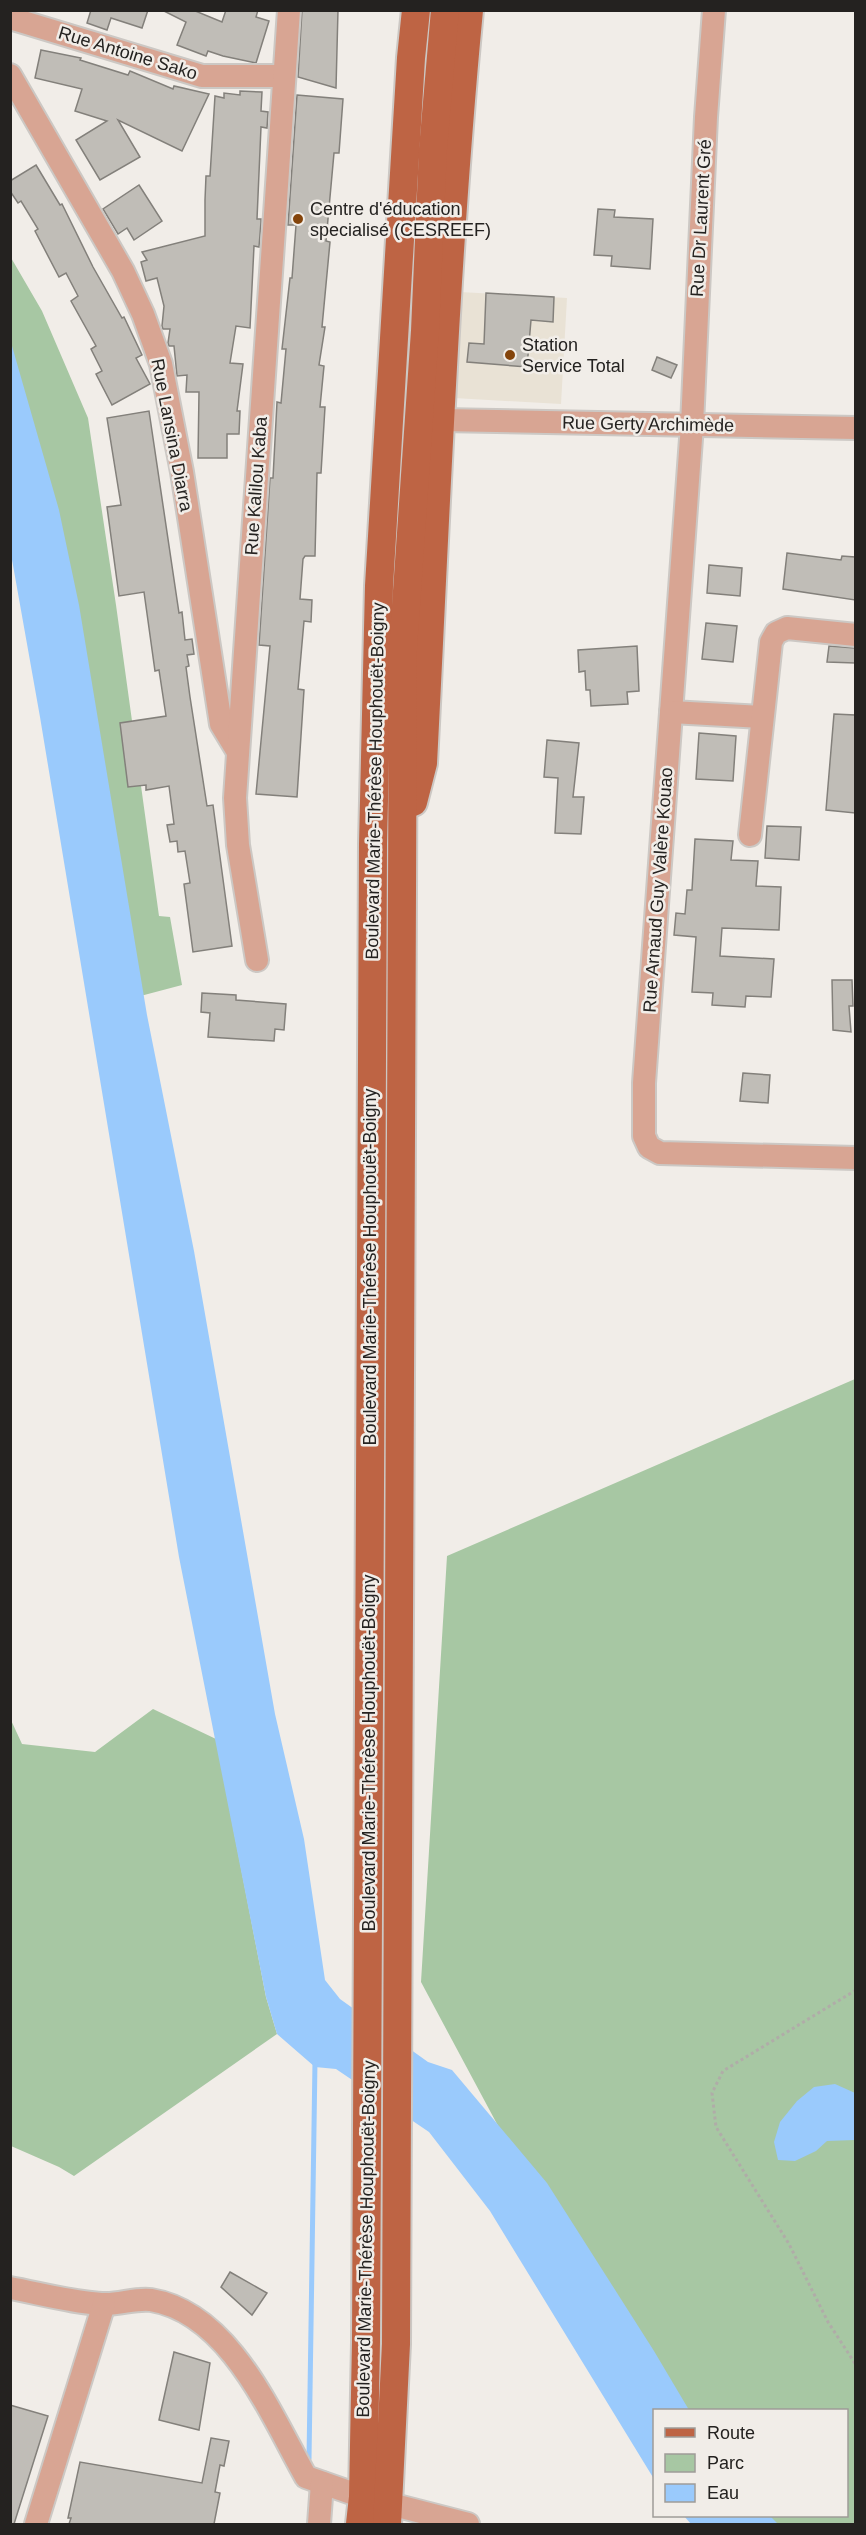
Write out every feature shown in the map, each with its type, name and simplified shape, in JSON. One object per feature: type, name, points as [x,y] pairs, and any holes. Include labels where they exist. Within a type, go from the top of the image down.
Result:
[{"type":"main road","name":"Boulevard Marie-Thérèse Houphouët-Boigny","points":[[375,2513],[396,2344],[395,2130],[387,2022],[372,856],[378,597],[410,70],[416,10]]},
{"type":"main road","name":"Boulevard Marie-Thérèse Houphouët-Boigny","points":[[375,2513],[367,2103],[387,2022],[403,649],[425,332],[433,149],[445,10]]},
{"type":"main road","points":[[402,848],[423,763],[460,101],[468,10]]},
{"type":"street","name":"Rue Kalilou Kaba","points":[[257,960],[238,845],[235,798],[289,10]]},
{"type":"street","name":"Rue Dr Laurent Gré","points":[[692,425],[706,117],[714,10]]},
{"type":"street","name":"Rue Antoine Sako","points":[[10,18],[202,76],[284,76]]},
{"type":"street","name":"Rue Lansina Diarra","points":[[10,75],[123,271],[143,314],[161,364],[182,472],[220,724],[238,752]]},
{"type":"street","name":"Rue Gerty Archimède","points":[[441,420],[855,428]]},
{"type":"street","name":"Rue Arnaud Guy Valère Kouao","points":[[692,425],[644,1083],[644,1136],[649,1147],[666,1154],[855,1158]]},
{"type":"street","points":[[750,835],[771,642],[776,633],[787,628],[855,635]]},
{"type":"street","points":[[671,712],[762,717]]},
{"type":"street","points":[[10,2288],[104,2304],[149,2300],[170,2305],[209,2327],[241,2362],[306,2477],[322,2483],[375,2513],[468,2524]]},
{"type":"street","points":[[36,2524],[104,2304]]},
{"type":"street","points":[[319,2524],[322,2483]]},
{"type":"path","points":[[855,1990],[723,2071],[712,2093],[716,2127],[789,2244],[828,2322],[855,2365]]},
{"type":"shaded area","name":"Station Service Total","points":[[460,292],[567,298],[561,404],[454,398]]},
{"type":"green space","points":[[10,256],[42,311],[88,418],[159,916],[170,917],[182,985],[114,1003],[11,426]]},
{"type":"green space","points":[[855,1379],[855,2524],[705,2524],[700,2517],[848,2517],[848,2409],[653,2409],[597,2311],[421,1982],[447,1556]]},
{"type":"green space","points":[[153,1709],[216,1739],[266,1997],[277,2034],[74,2176],[11,2146],[10,1718],[22,1744],[95,1752]]},
{"type":"water","points":[[10,339],[59,510],[79,605],[147,1015],[194,1251],[275,1714],[304,1839],[325,1980],[340,1999],[428,2062],[452,2070],[547,2183],[688,2409],[653,2409],[653,2477],[490,2211],[429,2132],[336,2069],[315,2067],[277,2034],[266,1997],[179,1557],[11,554]]},
{"type":"water","points":[[835,2084],[855,2093],[855,2140],[827,2141],[816,2151],[795,2161],[778,2160],[774,2142],[780,2122],[797,2101],[814,2087]]},
{"type":"water","points":[[685,2517],[771,2517],[778,2524],[691,2524]]},
{"type":"building","points":[[91,10],[148,10],[142,28],[111,18],[107,30],[87,23]]},
{"type":"building","points":[[162,10],[193,10],[222,22],[226,10],[258,10],[256,17],[269,21],[256,63],[208,51],[206,56],[177,45],[186,22]]},
{"type":"building","points":[[302,10],[338,10],[336,88],[298,77]]},
{"type":"building","points":[[41,50],[81,58],[80,60],[128,75],[130,71],[173,89],[174,86],[209,94],[182,151],[118,120],[140,157],[100,180],[76,140],[107,121],[75,111],[82,89],[35,78]]},
{"type":"building","points":[[240,91],[262,92],[261,111],[268,112],[267,128],[261,127],[257,219],[261,219],[261,222],[259,247],[254,246],[250,328],[236,326],[230,363],[243,364],[237,411],[240,411],[239,434],[227,434],[227,458],[198,458],[199,392],[186,392],[187,375],[177,376],[174,346],[169,346],[168,343],[170,329],[163,329],[162,326],[164,306],[157,278],[146,281],[141,262],[147,260],[142,252],[205,236],[206,176],[210,176],[215,96],[224,98],[224,93],[240,95]]},
{"type":"building","points":[[297,95],[343,99],[339,153],[334,153],[326,241],[330,242],[322,327],[325,327],[319,365],[324,366],[320,407],[325,407],[321,473],[317,473],[315,556],[305,556],[303,559],[300,599],[312,600],[311,622],[304,621],[298,689],[304,690],[297,797],[256,794],[270,646],[259,645],[270,478],[273,478],[277,402],[281,403],[286,349],[282,349],[290,278],[292,278],[296,225],[288,225]]},
{"type":"building","points":[[36,165],[60,205],[62,204],[93,267],[122,318],[124,317],[142,355],[136,358],[150,384],[112,405],[96,374],[102,371],[91,349],[96,346],[71,301],[78,296],[66,273],[59,277],[35,231],[38,229],[21,201],[18,203],[10,191],[10,181]]},
{"type":"building","points":[[139,185],[162,221],[134,240],[127,228],[118,234],[103,209]]},
{"type":"building","points":[[598,209],[615,210],[614,217],[653,219],[650,269],[611,266],[612,256],[594,255]]},
{"type":"building","points":[[486,293],[554,297],[553,322],[531,320],[527,367],[467,362],[469,343],[484,344]]},
{"type":"building","points":[[657,357],[677,365],[671,378],[652,370]]},
{"type":"building","points":[[149,411],[179,613],[182,612],[185,640],[192,639],[194,654],[187,655],[189,666],[186,667],[207,806],[213,805],[232,946],[193,952],[184,884],[190,883],[185,851],[178,852],[177,841],[170,842],[167,825],[174,824],[169,786],[146,790],[146,785],[128,787],[120,723],[166,716],[159,670],[155,671],[144,592],[119,596],[107,507],[121,505],[107,418]]},
{"type":"building","points":[[787,553],[841,560],[842,556],[855,557],[855,600],[783,589]]},
{"type":"building","points":[[709,565],[742,568],[740,596],[707,593]]},
{"type":"building","points":[[706,623],[737,626],[733,662],[702,659]]},
{"type":"building","points":[[637,646],[639,691],[627,692],[628,704],[591,706],[590,690],[586,690],[585,671],[579,672],[578,650]]},
{"type":"building","points":[[829,646],[855,648],[855,663],[827,662]]},
{"type":"building","points":[[834,714],[855,715],[855,813],[826,810]]},
{"type":"building","points":[[699,733],[736,736],[733,781],[696,779]]},
{"type":"building","points":[[547,740],[579,743],[573,797],[584,797],[581,834],[555,833],[558,778],[544,777]]},
{"type":"building","points":[[767,826],[801,827],[799,860],[765,858]]},
{"type":"building","points":[[695,839],[733,841],[731,860],[758,861],[756,886],[781,887],[779,930],[722,928],[720,956],[774,959],[771,997],[746,996],[745,1007],[712,1005],[713,993],[692,992],[696,937],[674,935],[676,913],[685,914],[687,890],[692,890]]},
{"type":"building","points":[[832,980],[852,980],[853,1006],[849,1006],[851,1032],[833,1030]]},
{"type":"building","points":[[202,993],[236,995],[236,1000],[286,1004],[284,1030],[275,1029],[274,1041],[208,1037],[210,1013],[201,1012]]},
{"type":"building","points":[[743,1073],[770,1075],[768,1103],[740,1101]]},
{"type":"building","points":[[230,2272],[267,2293],[252,2315],[221,2287]]},
{"type":"building","points":[[174,2352],[210,2363],[199,2430],[159,2420]]},
{"type":"building","points":[[10,2405],[48,2416],[14,2524],[10,2524]]},
{"type":"building","points":[[211,2438],[229,2441],[224,2466],[220,2465],[215,2492],[220,2493],[214,2524],[69,2524],[71,2518],[68,2518],[80,2462],[202,2483]]},
{"type":"waterway","points":[[309,2459],[315,2061]]},
{"type":"place","name":"Centre d'éducation specialisé (CESREEF)","points":[[298,219]]},
{"type":"place","name":"Station Service Total","points":[[510,355]]}]
